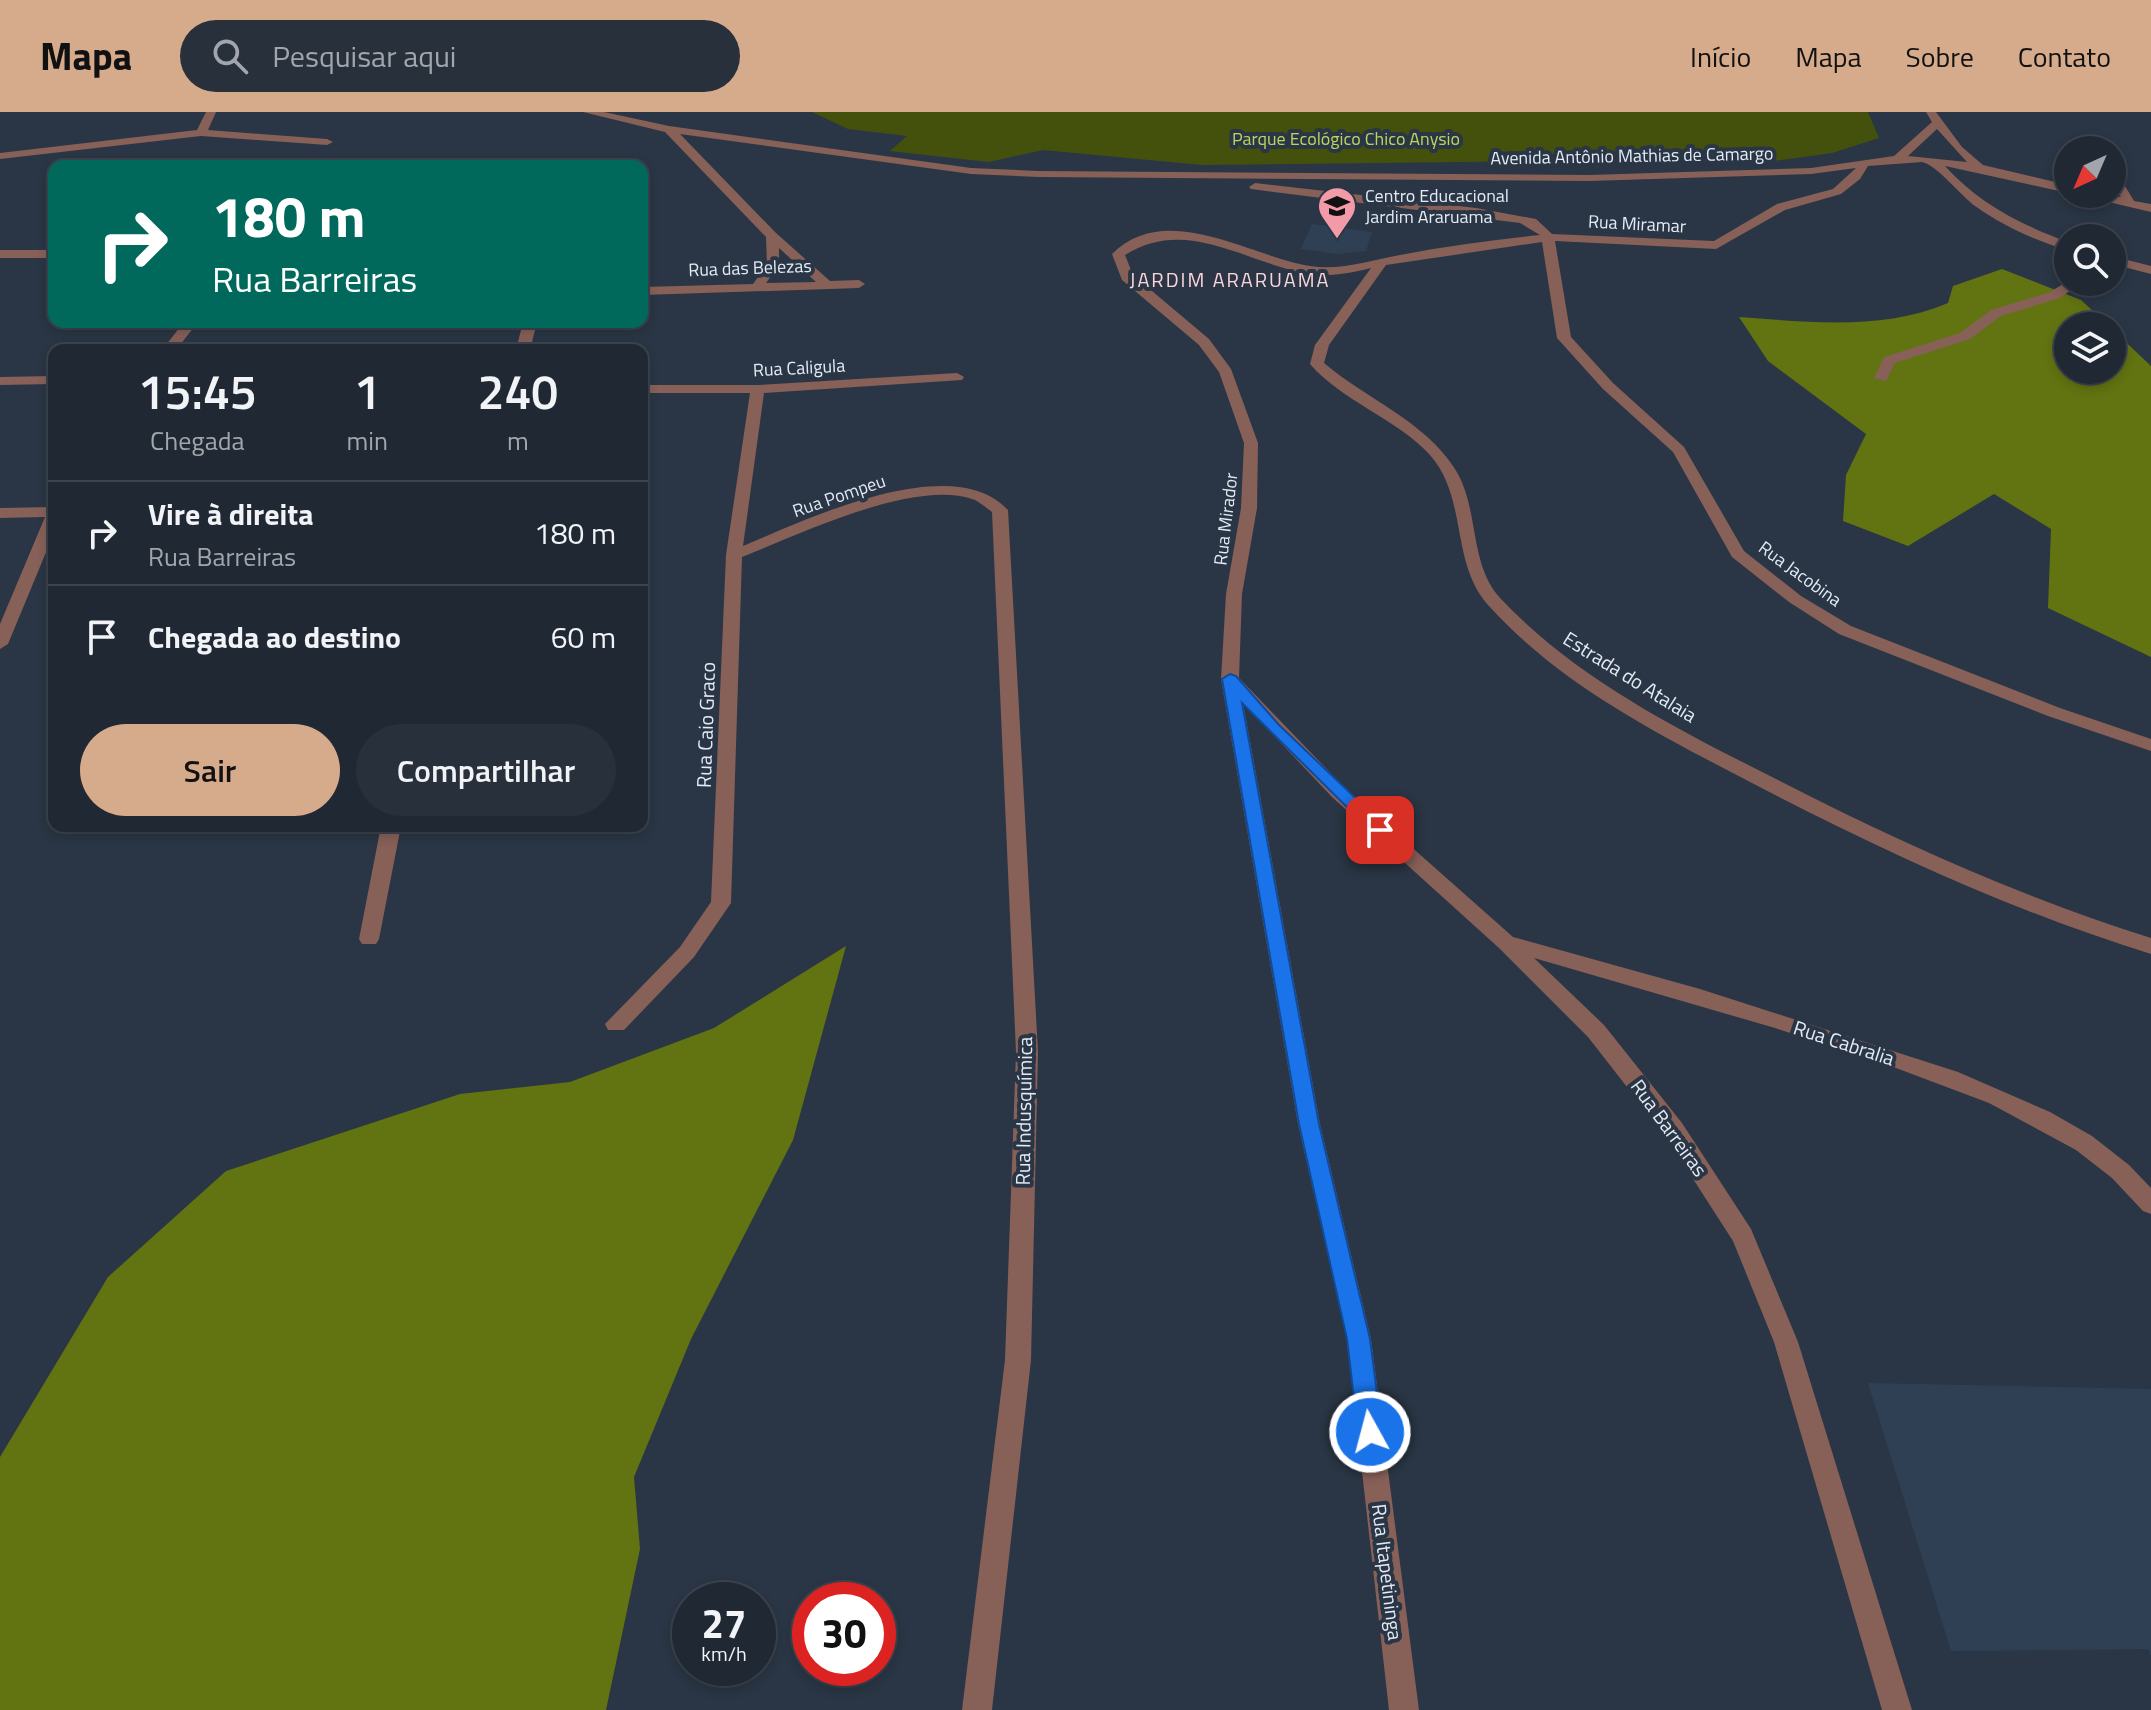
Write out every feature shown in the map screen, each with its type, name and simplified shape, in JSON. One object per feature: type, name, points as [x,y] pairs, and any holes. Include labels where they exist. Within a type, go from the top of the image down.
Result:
[{"type":"street","points":[[201,133],[211,112]]},
{"type":"street","name":"Avenida Antônio Mathias de Camargo","points":[[588,112],[669,129],[971,171],[1175,176],[1589,178],[1811,171],[1897,159],[1933,160],[1981,168],[2054,186]]},
{"type":"street","points":[[1931,112],[1955,145],[1981,168]]},
{"type":"street","points":[[1897,159],[1938,123]]},
{"type":"street","points":[[669,129],[772,236],[826,284]]},
{"type":"street","points":[[0,156],[201,133],[327,142]]},
{"type":"street","points":[[1920,141],[1955,145]]},
{"type":"street","points":[[1933,160],[1976,204],[2013,225],[2054,241]]},
{"type":"street","name":"Rua Miramar","points":[[1382,262],[1548,238],[1716,245],[1734,238],[1782,207],[1830,195],[1853,184],[1865,163]]},
{"type":"street","points":[[2047,170],[2054,172]]},
{"type":"street","points":[[1175,176],[1522,220],[1627,240]]},
{"type":"street","points":[[2126,198],[2130,203]]},
{"type":"street","points":[[2126,202],[2151,208]]},
{"type":"street","points":[[1522,220],[1543,229],[1548,238]]},
{"type":"street","points":[[758,285],[773,265],[772,236]]},
{"type":"street","name":"Rua Mirador","points":[[1230,679],[1234,594],[1249,508],[1251,443],[1226,372],[1204,342],[1127,277],[1118,254],[1130,244],[1161,236],[1204,239],[1308,270],[1341,272],[1382,262]]},
{"type":"street","name":"Rua Jacobina","points":[[1548,238],[1564,338],[1608,386],[1679,450],[1738,554],[1795,599],[1845,630],[2054,712],[2151,745]]},
{"type":"street","points":[[0,254],[48,254]]},
{"type":"street","name":"Estrada do Atalaia","points":[[1382,262],[1322,345],[1317,364],[1333,379],[1433,448],[1465,504],[1472,554],[1489,596],[1535,642],[1614,698],[1844,822],[2000,894],[2119,936],[2151,943]]},
{"type":"street","points":[[2126,264],[2151,270]]},
{"type":"street","name":"Rua das Belezas","points":[[648,291],[859,284]]},
{"type":"street","points":[[1881,378],[1889,360],[1965,336],[1996,313],[2054,295]]},
{"type":"street","points":[[174,344],[186,328]]},
{"type":"street","name":"Rua Caligula","points":[[648,389],[758,389],[957,377]]},
{"type":"street","points":[[0,381],[48,380]]},
{"type":"street","name":"Rua Caio Graco","points":[[616,1024],[687,952],[721,903],[734,555],[758,389]]},
{"type":"street","name":"Rua Pompeu","points":[[734,555],[880,500],[910,494],[973,491],[991,498],[1000,510]]},
{"type":"street","name":"Rua Indusquímica","points":[[977,1710],[1018,1360],[1027,1052],[1000,510]]},
{"type":"street","points":[[0,513],[48,513]]},
{"type":"street","points":[[0,644],[48,528]]},
{"type":"street","name":"Rua Barreiras","points":[[1230,679],[1339,793],[1506,943],[1596,1031],[1674,1130],[1743,1236],[1786,1342],[1897,1710]]},
{"type":"street","name":"Rua Itapetininga","points":[[1230,679],[1309,1124],[1359,1339],[1404,1710]]},
{"type":"street","points":[[369,939],[390,832]]},
{"type":"street","name":"Rua Cabralia","points":[[1506,943],[1612,969],[1939,1074],[2075,1136],[2151,1204]]},
{"type":"shaded area","name":"Centro Educacional Jardim Araruama","points":[[1312,224],[1372,232],[1366,251],[1338,254],[1301,249]]},
{"type":"shaded area","points":[[1868,1383],[2151,1389],[2151,1656],[2148,1649],[1951,1651]]},
{"type":"green space","name":"Parque Ecológico Chico Anysio","points":[[812,112],[1868,112],[1879,138],[1832,153],[1759,163],[1638,160],[1202,165],[1043,150],[989,162],[890,151],[907,136],[848,129]]},
{"type":"green space","points":[[2002,269],[2054,289],[2054,296],[2071,296],[2081,300],[2094,312],[2054,312],[2054,384],[2126,384],[2126,342],[2151,366],[2151,657],[2048,608],[2051,529],[1994,494],[1908,546],[1843,521],[1846,475],[1866,434],[1768,361],[1739,317],[1845,322],[1897,318],[1948,303],[1953,286]]},
{"type":"green space","points":[[846,946],[793,1140],[691,1339],[634,1477],[640,1549],[606,1710],[0,1710],[0,1457],[108,1277],[226,1171],[460,1094],[570,1082],[714,1028]]},
{"type":"place","name":"Centro Educacional Jardim Araruama","points":[[1337,240]]},
{"type":"district","name":"JARDIM ARARUAMA","points":[[1230,280]]},
{"type":"route","points":[[1370,1432],[1359,1339],[1309,1124],[1230,679],[1274,728],[1380,830]]}]
